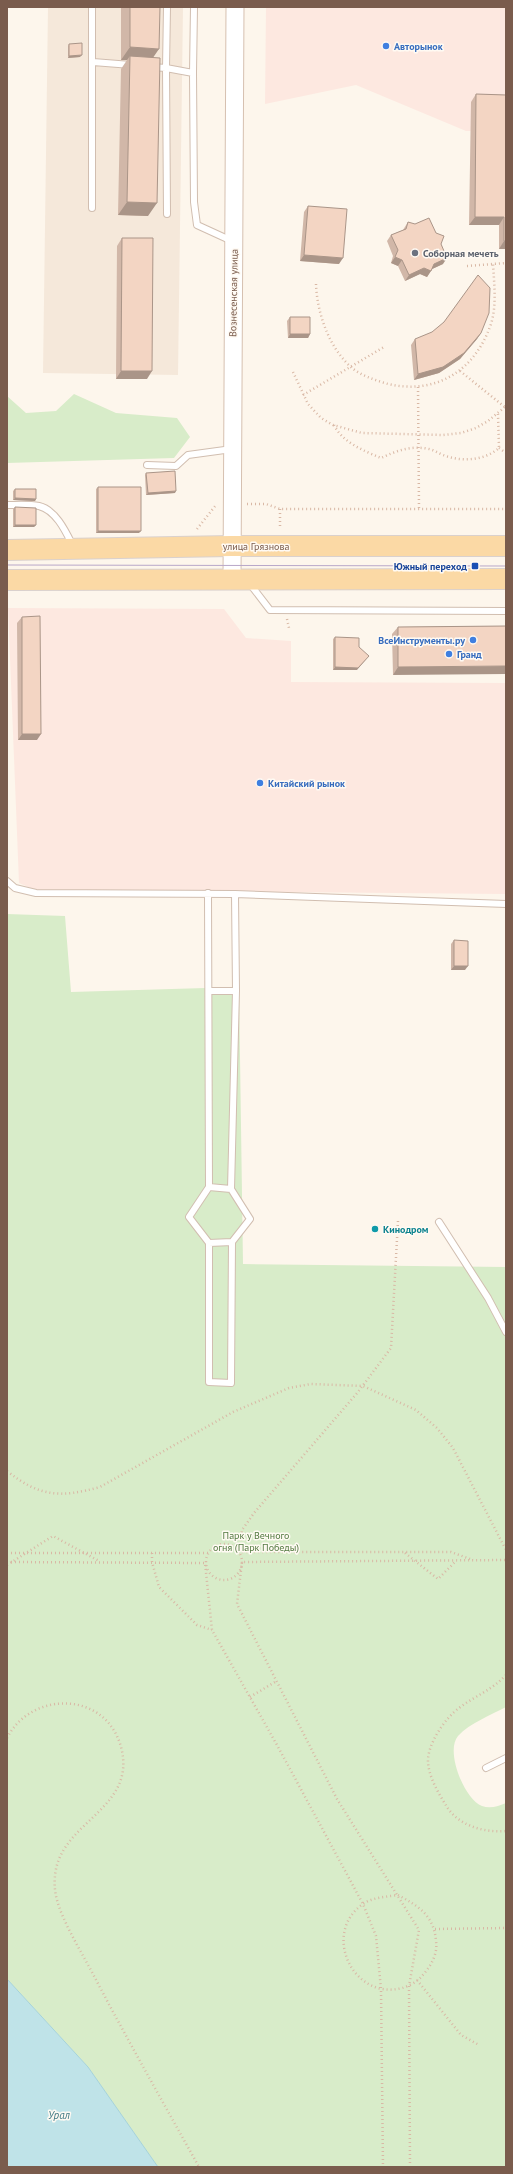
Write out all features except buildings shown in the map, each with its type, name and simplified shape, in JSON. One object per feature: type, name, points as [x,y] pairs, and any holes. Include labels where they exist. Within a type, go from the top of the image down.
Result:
[{"type":"main road","name":"улица Грязнова","points":[[7,550],[231,546],[506,546]]},
{"type":"main road","points":[[7,580],[506,579]]},
{"type":"street","name":"Вознесенская улица","points":[[235,7],[231,546],[238,579]]},
{"type":"lane","points":[[92,7],[92,208]]},
{"type":"lane","points":[[167,7],[167,214]]},
{"type":"lane","points":[[194,7],[194,202],[198,225],[233,242]]},
{"type":"lane","points":[[93,62],[137,66]]},
{"type":"lane","points":[[144,66],[193,73]]},
{"type":"lane","points":[[147,465],[176,466],[188,455],[232,449]]},
{"type":"lane","points":[[7,505],[39,506],[48,511],[65,531],[74,550]]},
{"type":"lane","points":[[238,579],[270,610],[506,611]]},
{"type":"lane","points":[[7,881],[15,888],[36,893],[208,893],[506,904]]},
{"type":"lane","points":[[208,893],[208,1187],[189,1217],[209,1243],[208,1382],[231,1383],[232,1242],[250,1219],[231,1189],[236,991],[235,894]]},
{"type":"lane","points":[[209,991],[236,991]]},
{"type":"lane","points":[[208,1187],[231,1189]]},
{"type":"lane","points":[[439,1222],[488,1298],[506,1332]]},
{"type":"lane","points":[[209,1243],[232,1242]]},
{"type":"lane","points":[[486,1768],[506,1758]]},
{"type":"path","points":[[316,284],[316,298],[330,338],[339,354],[352,367],[376,381],[399,386],[418,387],[442,382],[460,371],[481,344],[491,323],[495,300],[493,263]]},
{"type":"path","points":[[467,266],[506,263]]},
{"type":"path","points":[[303,395],[384,347]]},
{"type":"path","points":[[293,372],[303,395],[322,418],[334,425],[362,433],[443,435],[461,433],[476,428],[506,407],[460,371]]},
{"type":"path","points":[[418,387],[419,509]]},
{"type":"path","points":[[498,413],[499,448]]},
{"type":"path","points":[[334,425],[338,433],[366,452],[381,458],[401,449],[428,449],[454,458],[478,459],[491,455],[499,448]]},
{"type":"path","points":[[499,448],[506,453]]},
{"type":"path","points":[[242,504],[266,504],[280,509],[506,508]]},
{"type":"path","points":[[280,509],[280,534]]},
{"type":"path","points":[[398,1222],[391,1348],[363,1386],[254,1513],[242,1530],[239,1552],[242,1562],[237,1604],[275,1682],[337,1799],[419,1930],[409,1986],[410,2167]]},
{"type":"path","points":[[7,1471],[25,1483],[44,1492],[64,1495],[82,1492],[100,1487],[233,1412],[289,1388],[312,1384],[363,1386],[416,1410],[436,1428],[453,1448],[506,1550]]},
{"type":"path","points":[[7,1565],[53,1536],[100,1562]]},
{"type":"path","points":[[7,1554],[208,1552],[221,1544],[231,1546],[239,1552],[451,1552],[475,1560]]},
{"type":"path","points":[[208,1552],[206,1563],[212,1630],[363,1904],[376,1936],[381,1989],[383,2167]]},
{"type":"path","points":[[152,1553],[152,1562],[158,1587],[197,1625],[212,1630]]},
{"type":"path","points":[[405,1553],[438,1579],[456,1561]]},
{"type":"path","points":[[242,1562],[506,1560]]},
{"type":"path","points":[[7,1562],[206,1563]]},
{"type":"path","points":[[206,1563],[207,1568],[213,1577],[224,1580],[230,1579],[239,1573],[242,1562]]},
{"type":"path","points":[[506,1675],[487,1692],[459,1708],[444,1722],[433,1742],[428,1762],[436,1789],[450,1812],[465,1823],[481,1830],[494,1832],[506,1830]]},
{"type":"path","points":[[250,1697],[275,1682]]},
{"type":"path","points":[[7,1738],[12,1728],[37,1707],[69,1702],[93,1709],[114,1729],[121,1747],[123,1767],[121,1781],[107,1805],[79,1830],[63,1851],[56,1867],[54,1887],[61,1911],[112,2011],[199,2167]]},
{"type":"path","points":[[398,1895],[417,1905],[428,1915],[435,1929],[437,1943],[435,1956],[429,1968],[409,1986],[396,1989],[381,1989],[368,1984],[356,1976],[348,1964],[344,1952],[343,1940],[346,1926],[353,1914],[363,1904],[376,1898],[398,1895]]},
{"type":"path","points":[[435,1929],[506,1928]]},
{"type":"path","points":[[417,1980],[460,2035],[479,2045]]},
{"type":"shaded area","points":[[48,7],[183,7],[178,375],[43,373]]},
{"type":"shaded area","name":"Авторынок","points":[[266,7],[506,7],[506,131],[466,131],[356,85],[265,104]]},
{"type":"shaded area","name":"Китайский рынок","points":[[8,608],[224,609],[246,638],[291,641],[291,682],[506,683],[506,894],[35,890],[19,883]]},
{"type":"green space","points":[[74,394],[116,413],[177,418],[190,437],[174,458],[7,463],[7,396],[26,413],[56,411]]},
{"type":"green space","name":"Парк у Вечного огня (Парк Победы)","points":[[7,914],[65,916],[71,992],[239,987],[243,1264],[506,1267],[506,1707],[463,1731],[458,1736],[455,1743],[454,1752],[458,1774],[463,1785],[475,1802],[482,1806],[488,1807],[506,1803],[506,2167],[158,2167],[88,2067],[7,1979]]},
{"type":"water","name":"Урал","points":[[7,1979],[88,2067],[158,2167],[7,2167]]},
{"type":"tram line","points":[[7,565],[506,566]]},
{"type":"place","name":"Авторынок","points":[[386,46]]},
{"type":"place","name":"Соборная мечеть","points":[[415,253]]},
{"type":"place","name":"Южный переход","points":[[475,566]]},
{"type":"place","name":"ВсеИнструменты.ру","points":[[473,640]]},
{"type":"place","name":"Гранд","points":[[449,654]]},
{"type":"place","name":"Китайский рынок","points":[[260,783]]},
{"type":"place","name":"Кинодром","points":[[375,1229]]}]
